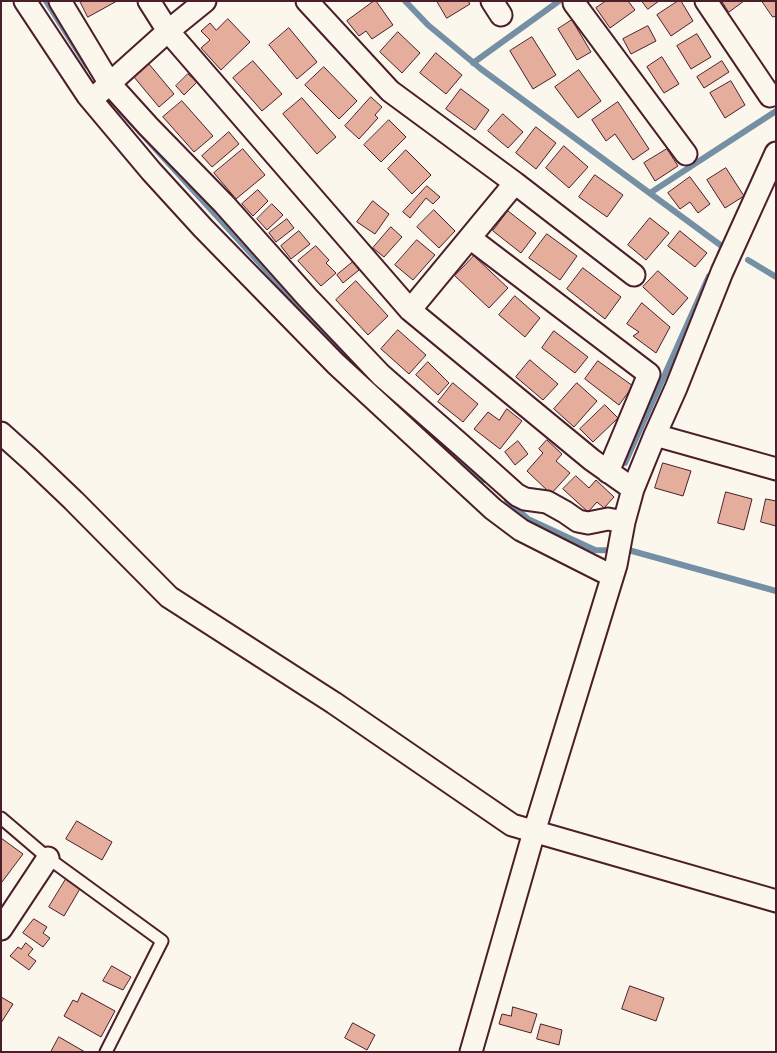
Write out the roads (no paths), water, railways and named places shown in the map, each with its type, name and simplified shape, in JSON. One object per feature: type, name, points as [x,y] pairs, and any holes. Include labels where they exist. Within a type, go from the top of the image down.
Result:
[{"type":"street","points":[[25,1],[101,91],[148,126],[224,204],[307,297],[372,382],[493,509],[516,509],[547,502],[578,521],[588,523],[608,519],[624,522]]},
{"type":"street","points":[[60,1],[101,91],[151,171],[203,228],[330,357],[372,382]]},
{"type":"street","points":[[149,1],[168,31],[410,310],[608,472],[633,489]]},
{"type":"street","points":[[101,91],[168,31],[205,1]]},
{"type":"street","points":[[308,1],[390,91],[515,183],[634,275]]},
{"type":"street","points":[[576,1],[574,3],[686,154]]},
{"type":"street","points":[[706,1],[770,96]]},
{"type":"street","points":[[471,1052],[534,832],[616,559],[633,489],[722,272],[776,153]]},
{"type":"street","points":[[410,310],[515,183]]},
{"type":"street","points":[[470,238],[649,374],[608,472]]},
{"type":"street","points":[[1,433],[68,495],[169,597],[334,703],[512,825],[776,901]]},
{"type":"street","points":[[655,435],[776,469]]},
{"type":"street","points":[[516,509],[521,530],[616,559]]},
{"type":"street","points":[[1,929],[48,858]]},
{"type":"lane","points":[[1,818],[48,858],[162,941],[106,1052]]},
{"type":"waterway","points":[[46,1],[87,66]]},
{"type":"waterway","points":[[405,1],[428,25],[481,69],[723,247],[720,253]]},
{"type":"waterway","points":[[473,63],[559,1]]},
{"type":"waterway","points":[[120,110],[327,337],[362,369]]},
{"type":"waterway","points":[[650,193],[776,111]]},
{"type":"waterway","points":[[748,260],[776,277]]},
{"type":"waterway","points":[[625,463],[709,276]]},
{"type":"waterway","points":[[402,407],[484,480]]},
{"type":"waterway","points":[[507,500],[528,519],[595,550],[632,551],[776,591]]}]
